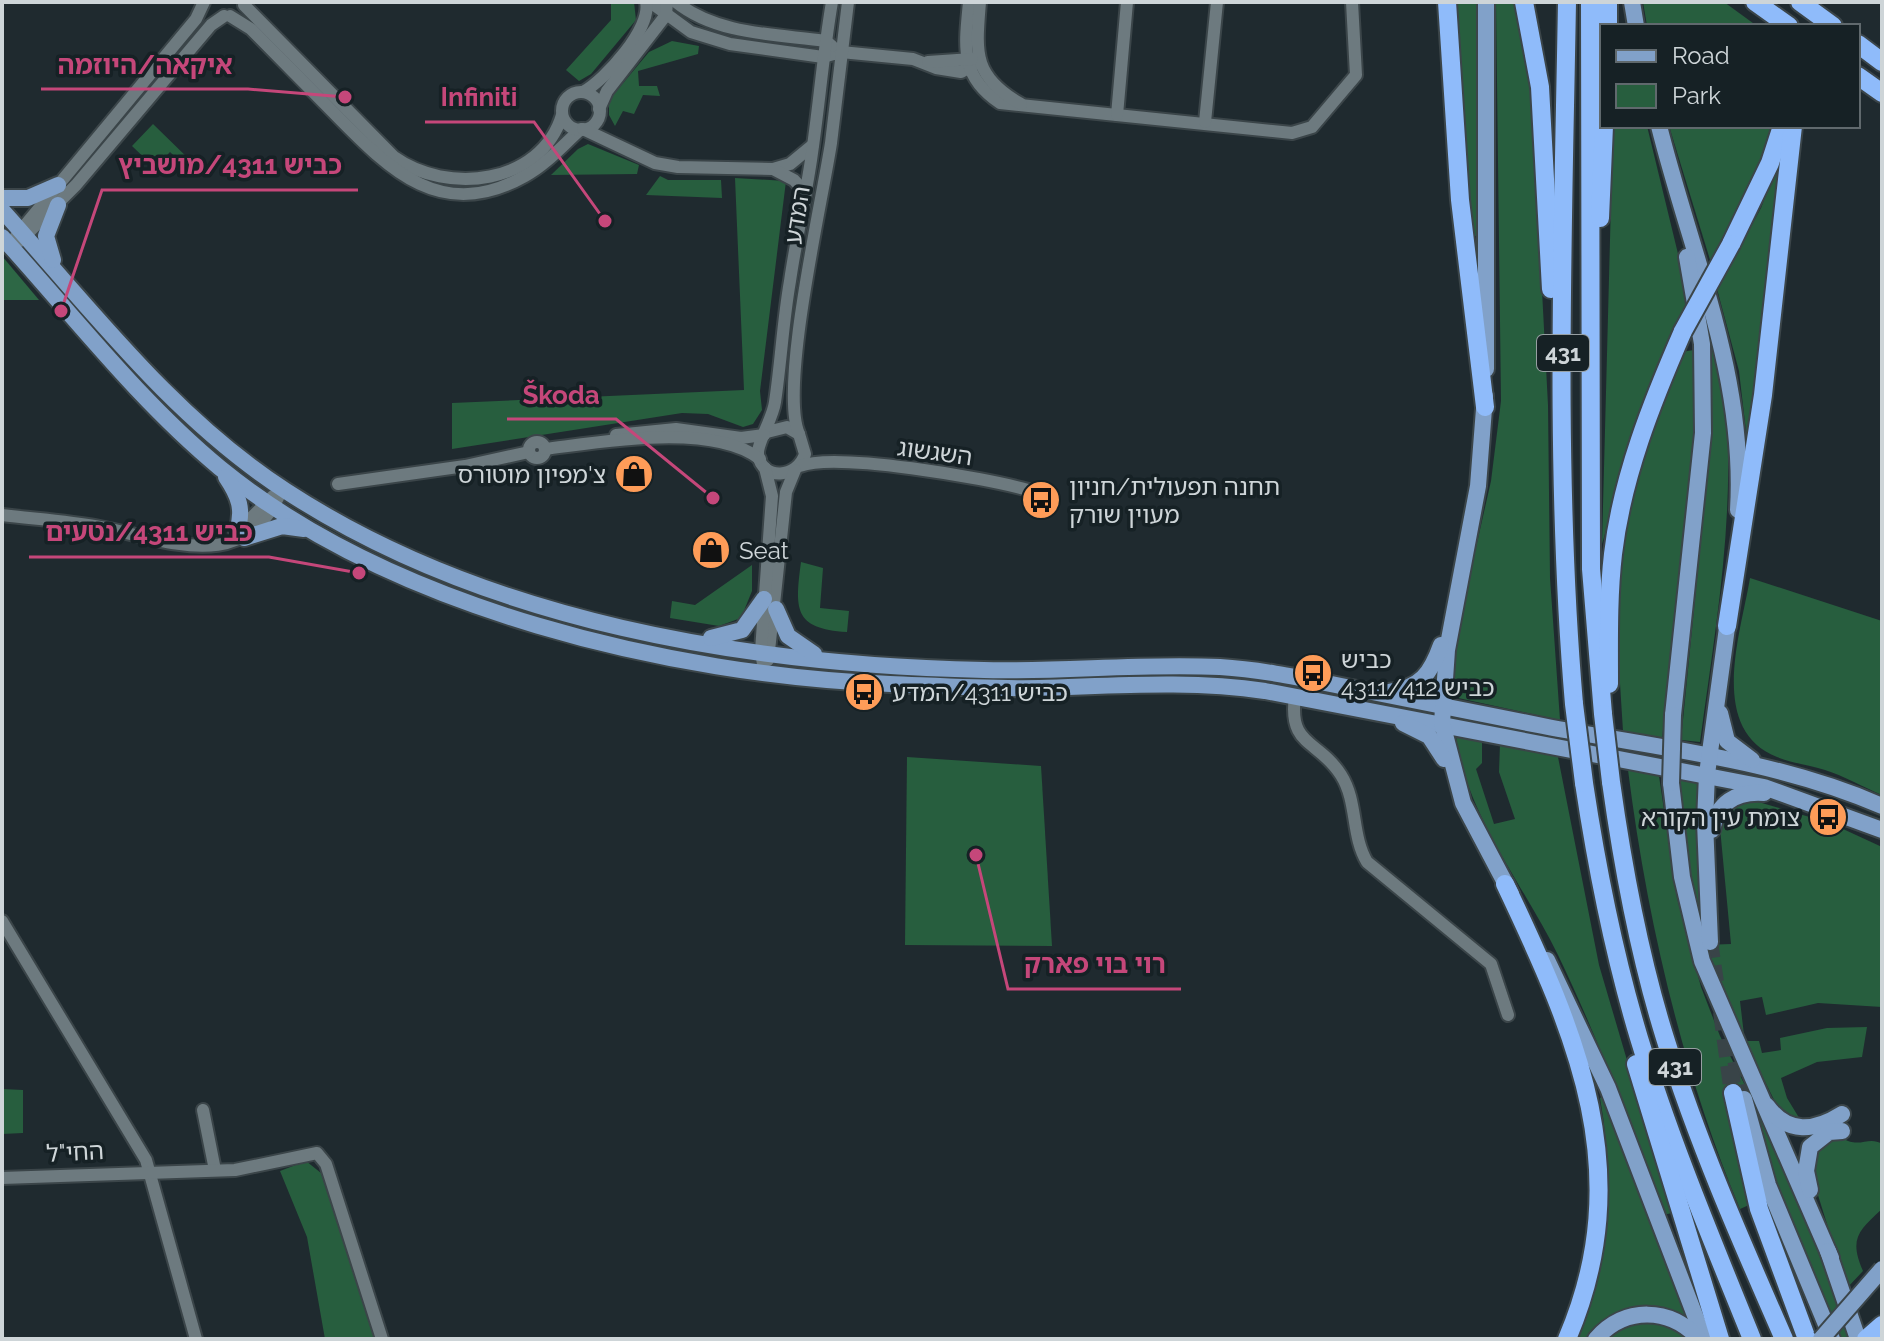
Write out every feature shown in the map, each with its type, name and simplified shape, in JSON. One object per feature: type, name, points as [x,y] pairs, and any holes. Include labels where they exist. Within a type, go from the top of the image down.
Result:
[{"type":"highway","points":[[1447,2],[1460,200],[1485,407]]},
{"type":"highway","points":[[1524,2],[1540,87],[1563,516]]},
{"type":"highway","name":"431","points":[[1567,2],[1562,130],[1563,516],[1574,704],[1584,783],[1595,853],[1642,1047],[1752,1339]]},
{"type":"highway","name":"431","points":[[1590,2],[1587,141],[1591,569],[1610,776],[1627,882],[1664,1035],[1697,1126],[1784,1339]]},
{"type":"highway","points":[[1608,2],[1608,24]]},
{"type":"highway","points":[[1755,2],[1788,24]]},
{"type":"highway","points":[[1791,2],[1791,24]]},
{"type":"highway","points":[[1800,2],[1830,24]]},
{"type":"highway","points":[[1860,46],[1882,62]]},
{"type":"highway","points":[[1860,77],[1882,93]]},
{"type":"highway","points":[[1591,361],[1604,128]]},
{"type":"highway","points":[[1606,714],[1609,602],[1621,511],[1644,429],[1683,331],[1731,244],[1770,163],[1781,128]]},
{"type":"highway","points":[[1727,626],[1763,395],[1793,128]]},
{"type":"highway","points":[[1595,853],[1640,1080],[1720,1339]]},
{"type":"highway","points":[[1505,884],[1570,1026],[1595,1121],[1600,1182],[1596,1239],[1592,1263],[1567,1339]]},
{"type":"highway","points":[[1738,1096],[1759,1209],[1807,1339]]},
{"type":"highway","points":[[1866,1339],[1882,1325]]},
{"type":"main road","points":[[1457,787],[1442,723],[1442,705],[1447,650],[1478,486],[1485,407],[1486,2]]},
{"type":"main road","points":[[1632,2],[1636,24]]},
{"type":"main road","points":[[1659,128],[1678,204],[1702,344],[1703,377],[1703,433],[1673,715],[1671,783],[1677,849],[1693,932],[1713,991],[1831,1258]]},
{"type":"main road","points":[[2,198],[17,201],[58,185]]},
{"type":"main road","points":[[1678,204],[1721,337],[1734,407],[1739,486],[1727,626],[1707,774],[1706,876],[1710,942]]},
{"type":"main road","points":[[58,205],[46,243],[59,272]]},
{"type":"main road","points":[[2,210],[180,406],[282,489],[351,531],[430,568],[570,613],[691,640],[827,659],[986,670],[1229,668],[1274,673],[1779,771]]},
{"type":"main road","points":[[6,241],[141,395],[219,466],[309,530],[413,583],[502,614],[642,650],[764,671],[892,684],[1009,688],[1191,684],[1295,696],[1707,774],[1788,794],[1882,830]]},
{"type":"main road","points":[[219,466],[237,493],[243,515],[241,535],[282,526],[309,530]]},
{"type":"main road","points":[[1377,693],[1404,690],[1425,679],[1434,666],[1459,594]]},
{"type":"main road","points":[[691,640],[740,631],[770,604],[793,641],[827,659]]},
{"type":"main road","points":[[1719,695],[1723,731],[1733,749],[1779,771],[1882,806]]},
{"type":"main road","points":[[1372,711],[1417,728],[1429,736],[1457,787],[1593,1050],[1702,1339]]},
{"type":"main road","points":[[1706,876],[1712,828],[1722,805],[1738,796],[1756,792],[1788,794]]},
{"type":"main road","points":[[1745,1068],[1772,1112],[1784,1123],[1806,1129],[1842,1114]]},
{"type":"main road","points":[[1738,1096],[1773,1199],[1832,1339]]},
{"type":"main road","points":[[1842,1131],[1820,1136],[1810,1147],[1806,1161],[1809,1186],[1858,1339]]},
{"type":"main road","points":[[1821,1339],[1882,1269]]},
{"type":"main road","points":[[1596,1339],[1613,1324],[1648,1314],[1680,1322],[1702,1339]]},
{"type":"street","points":[[23,234],[58,185],[192,24],[204,2],[214,14],[227,16],[251,29],[385,164],[425,187],[465,193],[512,183],[544,164],[582,129],[593,124],[607,91],[645,45],[666,8]]},
{"type":"street","points":[[6,241],[23,234],[58,205],[211,25],[244,4],[394,157],[425,174],[468,180],[505,173],[540,149],[562,115],[568,97],[596,84],[642,29],[648,2],[666,8],[691,32]]},
{"type":"street","points":[[676,2],[696,16],[726,27],[826,41],[841,52]]},
{"type":"street","name":"המדע","points":[[802,440],[792,412],[795,372],[848,2]]},
{"type":"street","points":[[969,2],[972,63],[984,93],[1000,103],[1292,133],[1312,127],[1356,75],[1352,2]]},
{"type":"street","points":[[972,63],[976,52],[980,2]]},
{"type":"street","points":[[1117,115],[1127,2]]},
{"type":"street","points":[[1205,122],[1217,2]]},
{"type":"street","points":[[790,36],[811,32],[832,6]]},
{"type":"street","name":"המדע","points":[[765,434],[775,400],[786,302],[806,193],[832,6]]},
{"type":"street","points":[[645,45],[670,30],[691,32],[730,44],[823,57],[841,52],[928,62],[972,63]]},
{"type":"street","points":[[792,53],[812,63],[821,77]]},
{"type":"street","points":[[583,92],[595,99],[599,112],[620,145]]},
{"type":"street","points":[[562,115],[572,127],[664,166],[773,169],[790,164],[813,145]]},
{"type":"street","points":[[773,169],[794,180],[806,193]]},
{"type":"street","points":[[578,445],[661,429],[741,438],[787,427],[802,440],[797,468],[786,492],[764,671]]},
{"type":"street","points":[[765,434],[758,447],[772,496],[770,604]]},
{"type":"street","points":[[338,484],[465,466],[529,452],[535,442],[545,449],[693,439],[734,445],[776,474],[797,468]]},
{"type":"street","name":"השגשוג","points":[[802,440],[818,454],[837,461],[1001,482],[1028,490]]},
{"type":"street","name":"השגשוג","points":[[797,468],[837,461]]},
{"type":"street","points":[[2,515],[99,527],[184,546],[213,545],[241,535],[282,489]]},
{"type":"street","points":[[1295,696],[1292,720],[1301,737],[1329,757],[1344,778],[1352,801],[1356,844],[1367,862],[1491,964],[1508,1015]]},
{"type":"street","points":[[2,921],[132,1134],[150,1171],[196,1339]]},
{"type":"street","points":[[203,1110],[215,1170]]},
{"type":"street","name":"החי\"ל","points":[[2,1178],[249,1169],[310,1152],[322,1158],[382,1339]]},
{"type":"green space","points":[[611,2],[634,2],[636,20],[591,74],[579,81],[566,70],[611,20]]},
{"type":"green space","points":[[1453,2],[1476,2],[1479,235],[1472,237]]},
{"type":"green space","points":[[1496,2],[1514,2],[1525,30],[1531,80],[1548,405],[1550,578],[1560,720],[1449,696],[1463,605],[1491,481],[1501,401]]},
{"type":"green space","points":[[1643,2],[1724,2],[1754,24],[1647,24]]},
{"type":"green space","points":[[672,41],[699,46],[698,54],[638,71],[639,86],[657,86],[660,96],[643,95],[634,114],[623,111],[615,126],[609,115],[609,100],[649,52]]},
{"type":"green space","points":[[153,124],[194,164],[189,170],[170,152],[155,168],[132,146]]},
{"type":"green space","points":[[1613,128],[1647,128],[1689,299],[1643,403],[1602,544]]},
{"type":"green space","points":[[1670,128],[1772,128],[1751,190],[1711,263]]},
{"type":"green space","points":[[588,144],[639,165],[637,174],[551,175],[578,149]]},
{"type":"green space","points":[[1783,149],[1749,457],[1739,371],[1717,289],[1761,208]]},
{"type":"green space","points":[[660,176],[668,180],[721,180],[722,198],[646,195]]},
{"type":"green space","points":[[735,178],[786,181],[760,391],[762,410],[753,424],[743,427],[708,414],[682,413],[452,449],[452,403],[744,390]]},
{"type":"green space","points":[[2,256],[39,300],[2,300]]},
{"type":"green space","points":[[1717,342],[1728,442],[1728,492],[1720,592],[1700,742],[1681,740],[1711,437],[1707,343]]},
{"type":"green space","points":[[1694,350],[1694,435],[1662,739],[1623,731],[1618,635],[1620,577],[1635,491],[1652,435],[1681,352]]},
{"type":"green space","points":[[801,562],[823,568],[820,608],[849,611],[847,632],[829,630],[807,621],[799,604]]},
{"type":"green space","points":[[752,565],[752,591],[741,618],[719,626],[670,618],[672,601],[695,605]]},
{"type":"green space","points":[[1750,578],[1882,621],[1882,795],[1832,772],[1777,757],[1755,744],[1742,725],[1735,703],[1734,678]]},
{"type":"green space","points":[[1456,736],[1482,741],[1482,763],[1476,769],[1494,824],[1515,819],[1499,772],[1500,744],[1558,757],[1599,965],[1672,1213],[1663,1215],[1627,1116],[1573,987],[1471,794]]},
{"type":"green space","points":[[907,757],[1041,766],[1052,946],[905,945]]},
{"type":"green space","points":[[1628,770],[1659,776],[1677,898],[1701,987],[1720,1036],[1787,1168],[1852,1339],[1841,1339],[1725,1091],[1749,1205],[1740,1209],[1719,1156],[1669,994],[1645,882]]},
{"type":"green space","points":[[1679,777],[1701,782],[1698,857],[1701,909],[1695,907]]},
{"type":"green space","points":[[1748,799],[1830,823],[1882,847],[1882,1007],[1818,1003],[1766,1015],[1762,997],[1740,1001],[1744,1035],[1704,945],[1731,944],[1720,828],[1724,812]]},
{"type":"green space","points":[[1867,1027],[1862,1057],[1817,1062],[1781,1078],[1787,1098],[1801,1121],[1781,1114],[1745,1041],[1759,1041],[1762,1053],[1781,1050],[1780,1038],[1827,1028]]},
{"type":"green space","points":[[2,1089],[23,1090],[23,1133],[2,1134]]},
{"type":"green space","points":[[1603,1096],[1693,1325],[1671,1312],[1589,1339],[1576,1339],[1595,1280],[1605,1220],[1607,1160],[1600,1098]]},
{"type":"green space","points":[[1841,1137],[1858,1143],[1872,1141],[1882,1144],[1882,1209],[1858,1236],[1857,1251],[1863,1271],[1847,1288],[1817,1192],[1812,1165],[1821,1142]]},
{"type":"green space","points":[[306,1161],[321,1173],[375,1339],[325,1339],[307,1237],[280,1171]]},
{"type":"green space","points":[[1657,1320],[1692,1339],[1603,1339],[1627,1323]]},
{"type":"tunnel","points":[[1710,942],[1717,989]]},
{"type":"tunnel","points":[[1722,1012],[1733,1093]]},
{"type":"tunnel","points":[[1730,1038],[1744,1099]]},
{"type":"place","name":"איקאה/היוזמה","points":[[345,97]]},
{"type":"place","name":"Infiniti","points":[[605,221]]},
{"type":"place","name":"כביש 4311/מושביץ","points":[[61,311]]},
{"type":"place","name":"צ'מפיון מוטורס","points":[[634,474]]},
{"type":"place","name":"Škoda","points":[[713,498]]},
{"type":"place","name":"תחנה תפעולית/חניון מעוין שורק","points":[[1041,500]]},
{"type":"place","name":"Seat","points":[[711,550]]},
{"type":"place","name":"כביש 4311/נטעים","points":[[359,573]]},
{"type":"place","name":"כביש 4311/כביש 412","points":[[1313,673]]},
{"type":"place","name":"כביש 4311/המדע","points":[[864,692]]},
{"type":"place","name":"צומת עין הקורא","points":[[1828,817]]},
{"type":"place","name":"רוי בוי פארק","points":[[976,855]]}]
